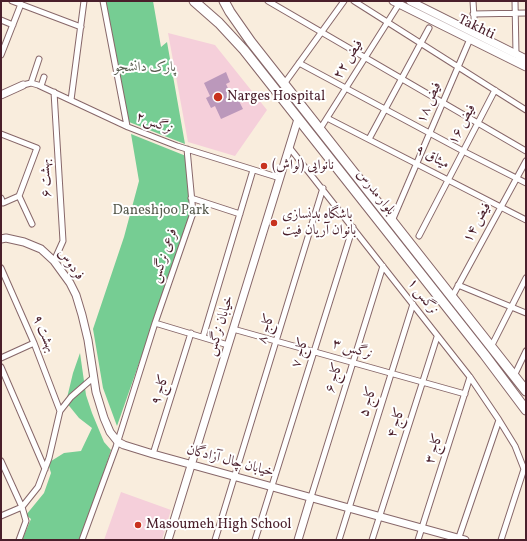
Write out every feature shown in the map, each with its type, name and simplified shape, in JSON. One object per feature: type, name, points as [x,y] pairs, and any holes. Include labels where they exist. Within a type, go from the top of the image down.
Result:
[{"type":"highway","name":"بلوار مدرس","points":[[194,1],[220,23],[244,50],[484,354],[526,410]]},
{"type":"highway","name":"بلوار مدرس","points":[[224,1],[250,42],[526,391]]},
{"type":"highway","points":[[220,23],[218,18],[220,13],[224,11],[230,12]]},
{"type":"street","points":[[12,1],[80,27]]},
{"type":"street","points":[[72,100],[84,1]]},
{"type":"street","points":[[103,1],[127,126]]},
{"type":"street","points":[[268,1],[322,31],[526,151]]},
{"type":"street","points":[[284,84],[344,1]]},
{"type":"street","points":[[354,1],[526,110]]},
{"type":"street","name":"Takhti","points":[[410,1],[472,36]]},
{"type":"street","points":[[472,36],[473,1]]},
{"type":"street","points":[[515,1],[516,54]]},
{"type":"street","name":"فیض ۲۲","points":[[320,129],[387,22],[396,2]]},
{"type":"street","name":"Takhti","points":[[396,2],[472,36],[494,47],[526,67]]},
{"type":"street","points":[[1,56],[21,4]]},
{"type":"street","points":[[473,14],[526,13]]},
{"type":"street","points":[[1,20],[13,25]]},
{"type":"street","points":[[369,139],[429,28]]},
{"type":"street","name":"فیض ۱۸","points":[[392,221],[472,36]]},
{"type":"street","name":"Takhti","points":[[494,47],[526,59]]},
{"type":"street","points":[[1,95],[27,84],[39,58]]},
{"type":"street","points":[[299,63],[526,183]]},
{"type":"street","points":[[41,86],[44,77]]},
{"type":"street","name":"نرگس۲","points":[[27,84],[41,86],[127,126],[187,149],[280,178]]},
{"type":"street","name":"فیض ۱۶","points":[[419,236],[495,90]]},
{"type":"street","name":"بهشت ۶","points":[[54,92],[62,241],[54,261]]},
{"type":"street","name":"میثاق ۹","points":[[327,118],[526,220]]},
{"type":"street","name":"خیابان نرگس","points":[[168,540],[298,119]]},
{"type":"street","points":[[1,134],[37,148],[19,196],[32,224]]},
{"type":"street","name":"نرگس ۱","points":[[289,147],[323,188],[437,337],[470,377],[516,446],[524,469],[501,540]]},
{"type":"street","name":"فرعی نرگس","points":[[82,540],[118,442],[155,323],[193,213],[187,149]]},
{"type":"street","name":"فیض ۱۴","points":[[452,297],[526,161]]},
{"type":"street","points":[[202,337],[253,170]]},
{"type":"street","name":"کاج ۸","points":[[215,540],[323,188]]},
{"type":"street","points":[[1,198],[3,203],[19,196]]},
{"type":"street","points":[[191,198],[240,214]]},
{"type":"street","name":"کاج ۷","points":[[255,540],[353,227]]},
{"type":"street","name":"فردوس","points":[[1,239],[6,238],[24,242],[42,249],[54,261],[70,283],[76,295],[82,315],[88,340],[94,378]]},
{"type":"street","name":"کاج ۶","points":[[311,497],[383,266]]},
{"type":"street","name":"بهشت ۹","points":[[1,268],[34,343],[60,411]]},
{"type":"street","points":[[491,347],[526,278]]},
{"type":"street","points":[[458,284],[526,314]]},
{"type":"street","name":"کاج ۵","points":[[339,540],[413,304]]},
{"type":"street","points":[[155,323],[228,345]]},
{"type":"street","name":"نرگس ۳","points":[[233,329],[465,394]]},
{"type":"street","name":"کاج ۹","points":[[153,454],[191,333]]},
{"type":"street","name":"کاج ۴","points":[[372,540],[437,337]]},
{"type":"street","points":[[1,358],[34,343]]},
{"type":"street","points":[[514,376],[526,351]]},
{"type":"street","points":[[1,367],[45,470]]},
{"type":"street","name":"کاج ۳","points":[[418,540],[470,377]]},
{"type":"street","points":[[1,516],[22,507],[38,487],[45,470],[60,411],[71,397],[94,378]]},
{"type":"street","points":[[94,378],[96,392],[104,418],[110,432],[118,442]]},
{"type":"street","points":[[461,540],[500,420]]},
{"type":"street","name":"خیابان چال آزادگان","points":[[118,442],[153,454],[461,540]]},
{"type":"street","points":[[1,461],[22,507],[26,521],[18,540]]},
{"type":"street","points":[[298,540],[311,497]]},
{"type":"shaded area","name":"Narges Hospital","points":[[168,33],[215,45],[267,110],[235,156],[188,142]]},
{"type":"shaded area","name":"Masoumeh High School","points":[[121,492],[171,510],[162,540],[104,540]]},
{"type":"green space","name":"پارک دانشجو","points":[[106,1],[153,1],[161,47],[167,42],[185,144],[129,122]]},
{"type":"green space","name":"Daneshjoo Park","points":[[131,134],[186,156],[192,212],[117,426],[103,388],[93,329],[124,237],[139,181]]},
{"type":"green space","points":[[80,353],[86,395],[104,442],[111,450],[82,540],[22,540],[31,519],[26,515],[44,493],[51,473],[48,463],[64,453],[81,451],[92,428],[79,418],[66,402],[73,373]]},
{"type":"building","points":[[226,72],[230,82],[226,84],[234,101],[238,99],[243,109],[221,119],[215,106],[211,108],[206,98],[210,96],[204,83]]},
{"type":"place","name":"Narges Hospital","points":[[218,97]]},
{"type":"place","name":"نانوایی (لواش)","points":[[264,166]]},
{"type":"place","name":"باشگاه بدنسازی بانوان آریان فیت","points":[[274,223]]},
{"type":"place","name":"Masoumeh High School","points":[[138,525]]}]
